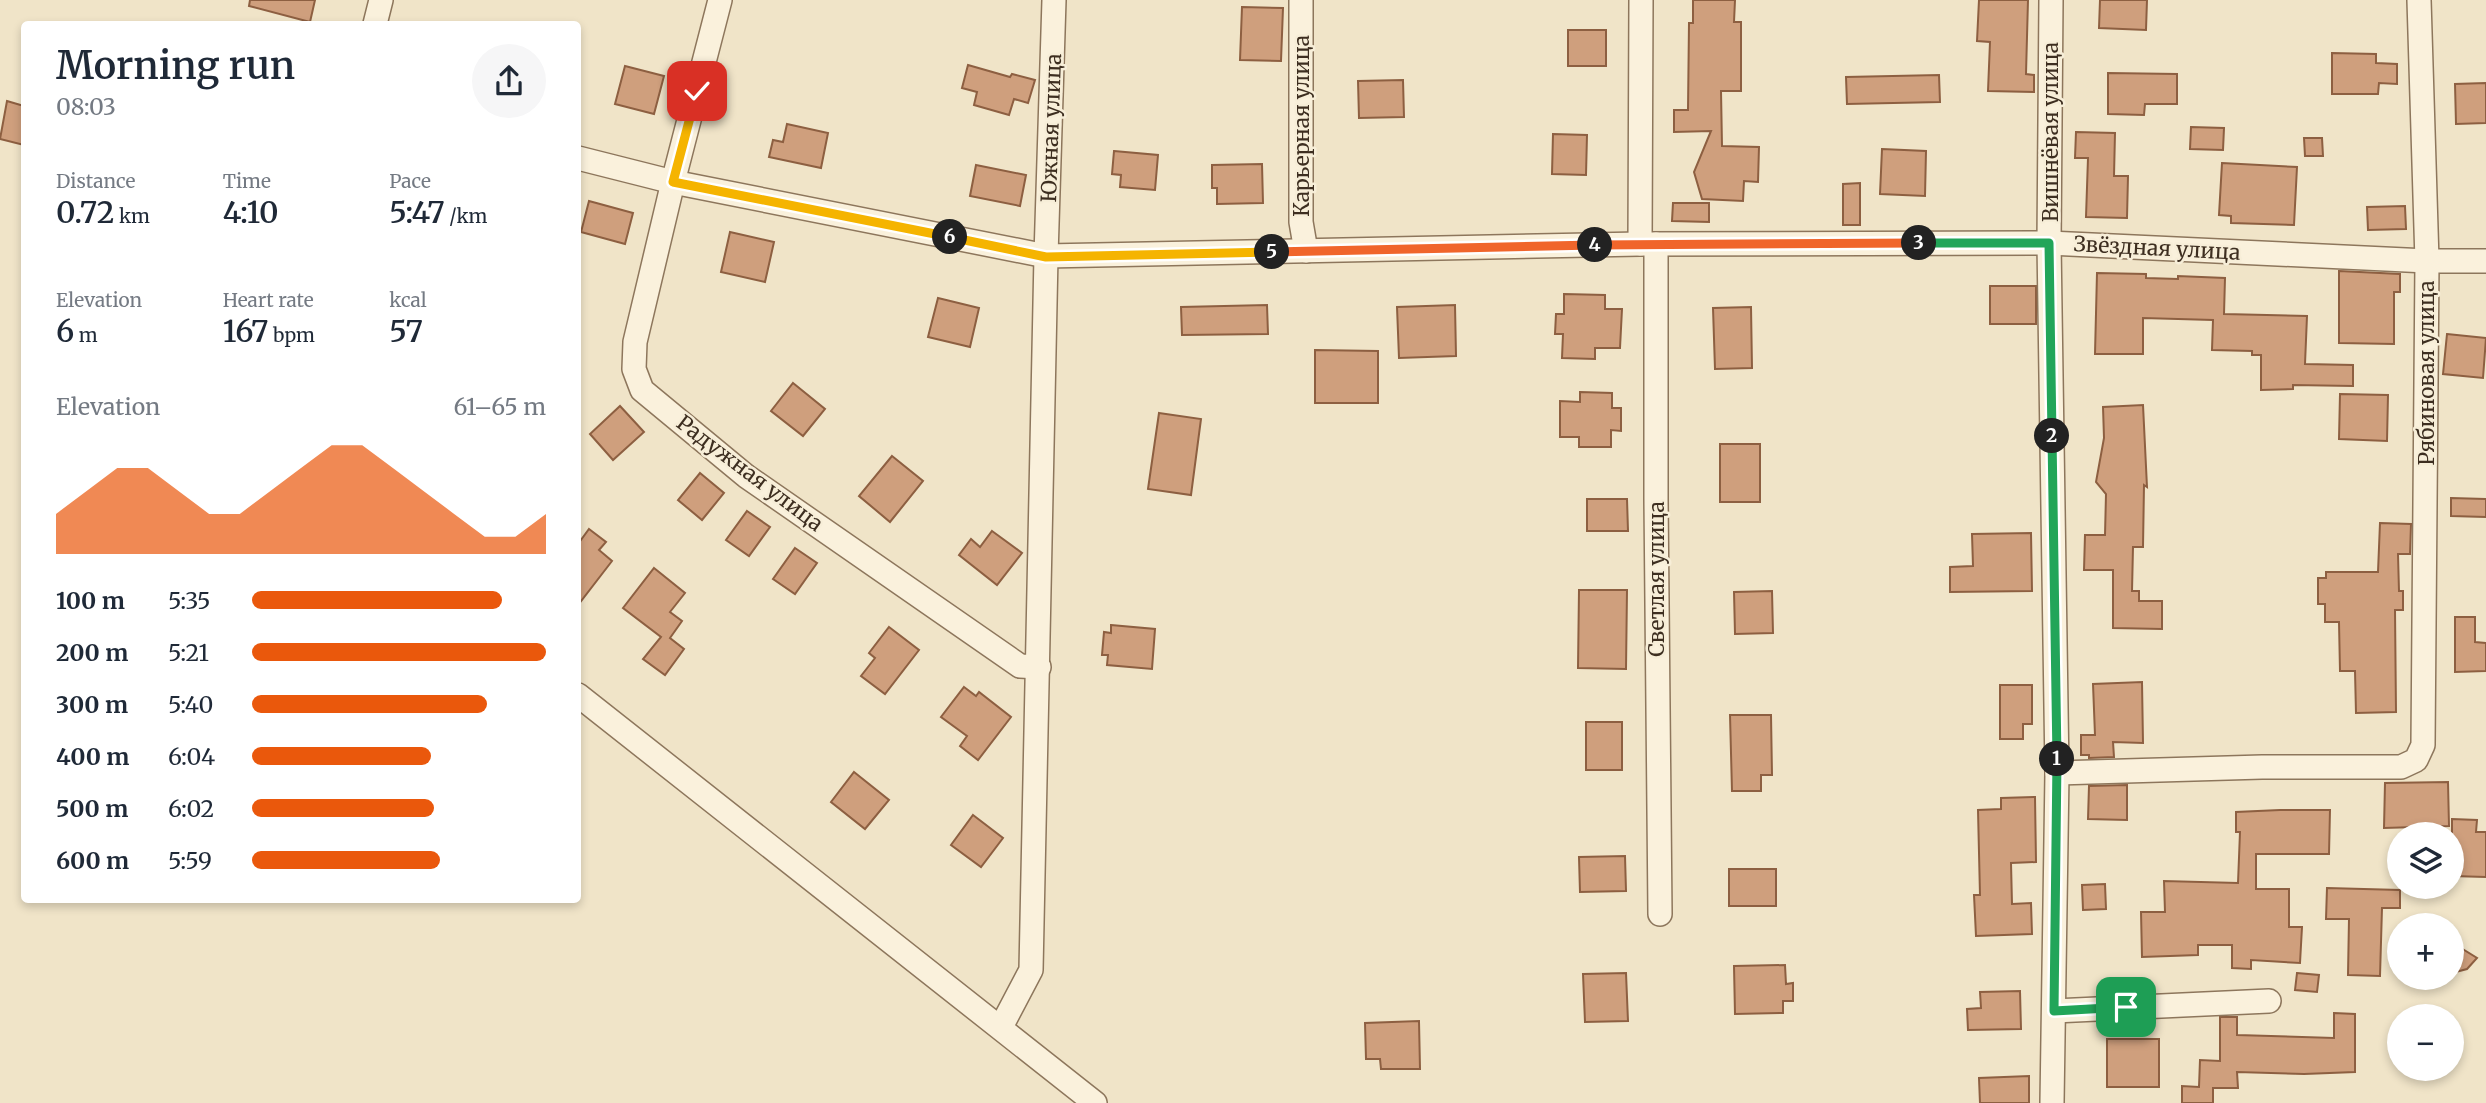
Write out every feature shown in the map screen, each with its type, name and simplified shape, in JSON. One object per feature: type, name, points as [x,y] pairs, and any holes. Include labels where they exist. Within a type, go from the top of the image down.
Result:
[{"type":"street","points":[[376,21],[381,0]]},
{"type":"street","name":"Радужная улица","points":[[720,0],[635,342],[634,369],[642,390],[746,476],[1020,666],[1039,667]]},
{"type":"street","name":"Южная улица","points":[[1001,1027],[1031,970],[1054,0]]},
{"type":"street","name":"Карьерная улица","points":[[1301,0],[1301,222],[1306,251]]},
{"type":"street","name":"Светлая улица","points":[[1641,0],[1656,527],[1660,914]]},
{"type":"street","name":"Вишнёвая улица","points":[[2051,0],[2049,243],[2057,774],[2052,1103]]},
{"type":"street","name":"Рябиновая улица","points":[[2057,774],[2262,767],[2400,767],[2416,760],[2423,745],[2427,261],[2419,0]]},
{"type":"street","name":"Звёздная улица","points":[[581,159],[673,182],[1046,257],[1648,244],[2049,243],[2427,261],[2486,261]]},
{"type":"street","points":[[581,697],[1095,1103]]},
{"type":"street","points":[[2054,1011],[2269,1001]]},
{"type":"building","points":[[250,0],[315,0],[310,21],[249,6]]},
{"type":"building","points":[[1693,0],[1735,0],[1734,22],[1741,22],[1741,91],[1721,91],[1722,146],[1759,147],[1758,182],[1744,181],[1743,201],[1702,199],[1694,172],[1711,131],[1674,132],[1674,110],[1688,110],[1689,23],[1693,23]]},
{"type":"building","points":[[1979,0],[2028,0],[2026,74],[2034,75],[2034,92],[1988,91],[1990,42],[1977,41]]},
{"type":"building","points":[[2100,0],[2147,0],[2146,30],[2099,28]]},
{"type":"building","points":[[1242,7],[1283,8],[1281,61],[1240,60]]},
{"type":"building","points":[[1568,30],[1606,30],[1606,66],[1568,66]]},
{"type":"building","points":[[2332,53],[2376,54],[2376,63],[2397,64],[2397,84],[2379,83],[2378,94],[2332,94]]},
{"type":"building","points":[[968,65],[1010,77],[1012,74],[1035,80],[1028,103],[1014,99],[1009,115],[974,105],[977,92],[962,88]]},
{"type":"building","points":[[625,66],[664,76],[654,114],[615,104]]},
{"type":"building","points":[[2108,73],[2177,74],[2177,104],[2145,104],[2144,115],[2108,114]]},
{"type":"building","points":[[1939,75],[1940,102],[1847,104],[1846,77]]},
{"type":"building","points":[[1403,80],[1404,117],[1359,118],[1358,81]]},
{"type":"building","points":[[2486,83],[2486,123],[2456,124],[2455,84]]},
{"type":"building","points":[[7,101],[21,105],[21,144],[0,139]]},
{"type":"building","points":[[787,124],[828,133],[821,168],[769,157],[773,140],[783,142]]},
{"type":"building","points":[[2191,127],[2224,128],[2223,150],[2190,149]]},
{"type":"building","points":[[2076,132],[2115,133],[2114,176],[2128,176],[2127,218],[2086,217],[2088,158],[2075,158]]},
{"type":"building","points":[[1553,134],[1587,135],[1586,175],[1552,174]]},
{"type":"building","points":[[2304,138],[2322,138],[2323,156],[2305,156]]},
{"type":"building","points":[[1882,149],[1926,151],[1925,196],[1880,194]]},
{"type":"building","points":[[1114,151],[1158,155],[1155,190],[1120,187],[1121,175],[1112,174]]},
{"type":"building","points":[[2222,163],[2297,167],[2294,225],[2231,223],[2231,216],[2219,215]]},
{"type":"building","points":[[1262,164],[1263,203],[1217,204],[1217,188],[1212,188],[1212,165]]},
{"type":"building","points":[[976,165],[1026,175],[1020,206],[970,196]]},
{"type":"building","points":[[1860,183],[1860,225],[1843,225],[1843,184]]},
{"type":"building","points":[[589,201],[633,213],[625,244],[581,232]]},
{"type":"building","points":[[1673,203],[1709,203],[1709,222],[1672,221]]},
{"type":"building","points":[[2405,206],[2406,229],[2368,230],[2367,207]]},
{"type":"building","points":[[730,232],[774,242],[765,282],[721,272]]},
{"type":"building","points":[[2339,271],[2400,274],[2400,292],[2394,292],[2394,344],[2339,343]]},
{"type":"building","points":[[2097,273],[2146,274],[2146,278],[2225,278],[2224,314],[2307,316],[2305,364],[2353,365],[2353,386],[2293,385],[2293,389],[2261,390],[2261,355],[2252,355],[2252,351],[2212,350],[2213,320],[2143,318],[2143,354],[2095,354]]},
{"type":"building","points":[[1990,286],[2036,286],[2036,324],[1990,324]]},
{"type":"building","points":[[1564,294],[1605,295],[1605,309],[1622,309],[1620,348],[1595,348],[1595,359],[1562,358],[1563,334],[1555,334],[1556,314],[1564,314]]},
{"type":"building","points":[[938,298],[979,308],[970,347],[928,337]]},
{"type":"building","points":[[1267,305],[1268,334],[1182,335],[1181,307]]},
{"type":"building","points":[[1455,305],[1456,356],[1399,358],[1397,307]]},
{"type":"building","points":[[1751,307],[1752,368],[1715,369],[1713,308]]},
{"type":"building","points":[[2447,334],[2486,338],[2483,378],[2443,374]]},
{"type":"building","points":[[1315,350],[1378,351],[1378,403],[1315,403]]},
{"type":"building","points":[[793,383],[825,409],[803,436],[771,411]]},
{"type":"building","points":[[1580,392],[1612,393],[1612,408],[1621,408],[1621,431],[1611,430],[1611,447],[1579,447],[1579,437],[1560,437],[1560,401],[1580,402]]},
{"type":"building","points":[[2340,394],[2388,395],[2387,441],[2339,439]]},
{"type":"building","points":[[2143,405],[2147,487],[2144,485],[2143,547],[2133,547],[2132,591],[2139,591],[2139,601],[2162,601],[2162,629],[2113,628],[2113,570],[2084,570],[2085,535],[2105,535],[2106,494],[2096,482],[2104,438],[2103,407]]},
{"type":"building","points":[[620,406],[644,432],[613,460],[590,434]]},
{"type":"building","points":[[1159,413],[1201,419],[1191,495],[1148,489]]},
{"type":"building","points":[[1720,444],[1760,444],[1760,502],[1720,502]]},
{"type":"building","points":[[892,456],[923,481],[890,522],[859,496]]},
{"type":"building","points":[[700,473],[724,493],[702,520],[678,500]]},
{"type":"building","points":[[2451,498],[2486,499],[2486,517],[2451,516]]},
{"type":"building","points":[[1587,499],[1627,499],[1628,531],[1587,531]]},
{"type":"building","points":[[747,511],[770,527],[749,556],[726,540]]},
{"type":"building","points":[[2380,523],[2411,524],[2410,554],[2398,554],[2399,591],[2403,591],[2403,610],[2395,610],[2396,712],[2356,713],[2355,671],[2340,671],[2339,622],[2325,622],[2325,604],[2318,604],[2318,578],[2326,578],[2326,572],[2378,572]]},
{"type":"building","points":[[589,529],[606,542],[599,550],[612,561],[581,601],[581,540]]},
{"type":"building","points":[[992,531],[1022,553],[997,585],[959,555],[971,539],[980,547]]},
{"type":"building","points":[[2031,533],[2032,591],[1950,592],[1950,567],[1973,566],[1972,534]]},
{"type":"building","points":[[795,548],[817,563],[795,594],[773,579]]},
{"type":"building","points":[[654,568],[685,593],[670,612],[682,621],[670,638],[684,649],[665,675],[643,659],[661,637],[623,608]]},
{"type":"building","points":[[1579,590],[1627,590],[1626,669],[1578,668]]},
{"type":"building","points":[[1772,591],[1773,633],[1735,634],[1734,592]]},
{"type":"building","points":[[2455,617],[2475,617],[2475,642],[2486,643],[2486,671],[2455,672]]},
{"type":"building","points":[[1111,625],[1155,629],[1152,669],[1107,665],[1108,655],[1102,655],[1104,632],[1111,633]]},
{"type":"building","points":[[889,627],[919,650],[885,694],[861,676],[875,658],[869,653]]},
{"type":"building","points":[[2142,682],[2143,743],[2113,742],[2114,757],[2089,758],[2089,755],[2081,755],[2081,735],[2095,735],[2093,684]]},
{"type":"building","points":[[2000,685],[2032,685],[2032,724],[2023,724],[2023,739],[2000,739]]},
{"type":"building","points":[[964,687],[976,696],[979,692],[1011,717],[978,760],[960,746],[967,736],[941,717]]},
{"type":"building","points":[[1730,715],[1771,715],[1772,775],[1761,775],[1761,791],[1732,791]]},
{"type":"building","points":[[1586,722],[1622,722],[1622,770],[1586,770]]},
{"type":"building","points":[[854,772],[889,800],[865,829],[831,802]]},
{"type":"building","points":[[2448,782],[2449,822],[2387,822],[2387,828],[2384,828],[2385,783]]},
{"type":"building","points":[[2127,785],[2127,820],[2088,819],[2089,786]]},
{"type":"building","points":[[2035,797],[2036,862],[2011,863],[2012,904],[2031,903],[2032,934],[1976,936],[1974,895],[1980,895],[1978,810],[2001,809],[2001,798]]},
{"type":"building","points":[[2330,810],[2329,854],[2256,854],[2256,889],[2289,889],[2289,927],[2302,927],[2300,963],[2251,960],[2251,969],[2232,968],[2232,945],[2198,945],[2198,955],[2142,957],[2141,912],[2165,912],[2164,881],[2238,883],[2240,832],[2236,832],[2236,812]]},
{"type":"building","points":[[973,815],[1003,838],[981,867],[951,845]]},
{"type":"building","points":[[2452,819],[2477,820],[2476,832],[2486,832],[2486,877],[2464,876],[2464,822],[2452,822]]},
{"type":"building","points":[[1625,856],[1626,891],[1580,892],[1579,857]]},
{"type":"building","points":[[1729,869],[1776,869],[1776,906],[1729,906]]},
{"type":"building","points":[[2105,884],[2106,909],[2083,910],[2082,885]]},
{"type":"building","points":[[2327,888],[2387,890],[2387,899],[2400,899],[2400,908],[2382,908],[2380,976],[2348,975],[2349,919],[2326,919]]},
{"type":"building","points":[[2464,950],[2477,958],[2464,970]]},
{"type":"building","points":[[1785,965],[1786,984],[1793,983],[1793,1001],[1783,1001],[1783,1013],[1735,1014],[1734,966]]},
{"type":"building","points":[[1626,973],[1628,1021],[1585,1022],[1583,974]]},
{"type":"building","points":[[2297,973],[2319,975],[2317,992],[2295,990]]},
{"type":"building","points":[[2020,991],[2021,1029],[1968,1030],[1967,1009],[1981,1008],[1980,992]]},
{"type":"building","points":[[2334,1013],[2355,1014],[2355,1072],[2237,1072],[2238,1088],[2213,1088],[2213,1103],[2182,1103],[2182,1086],[2199,1087],[2200,1060],[2220,1061],[2220,1017],[2237,1017],[2237,1035],[2334,1038]]},
{"type":"building","points":[[1419,1021],[1420,1069],[1381,1069],[1380,1059],[1366,1059],[1365,1023]]},
{"type":"building","points":[[2107,1039],[2159,1039],[2159,1087],[2107,1087]]},
{"type":"building","points":[[2029,1076],[2029,1103],[1980,1103],[1979,1078]]},
{"type":"route","points":[[697,91],[673,182],[1046,257],[1640,244],[2049,243],[2057,774],[2054,1011],[2126,1007]]}]
